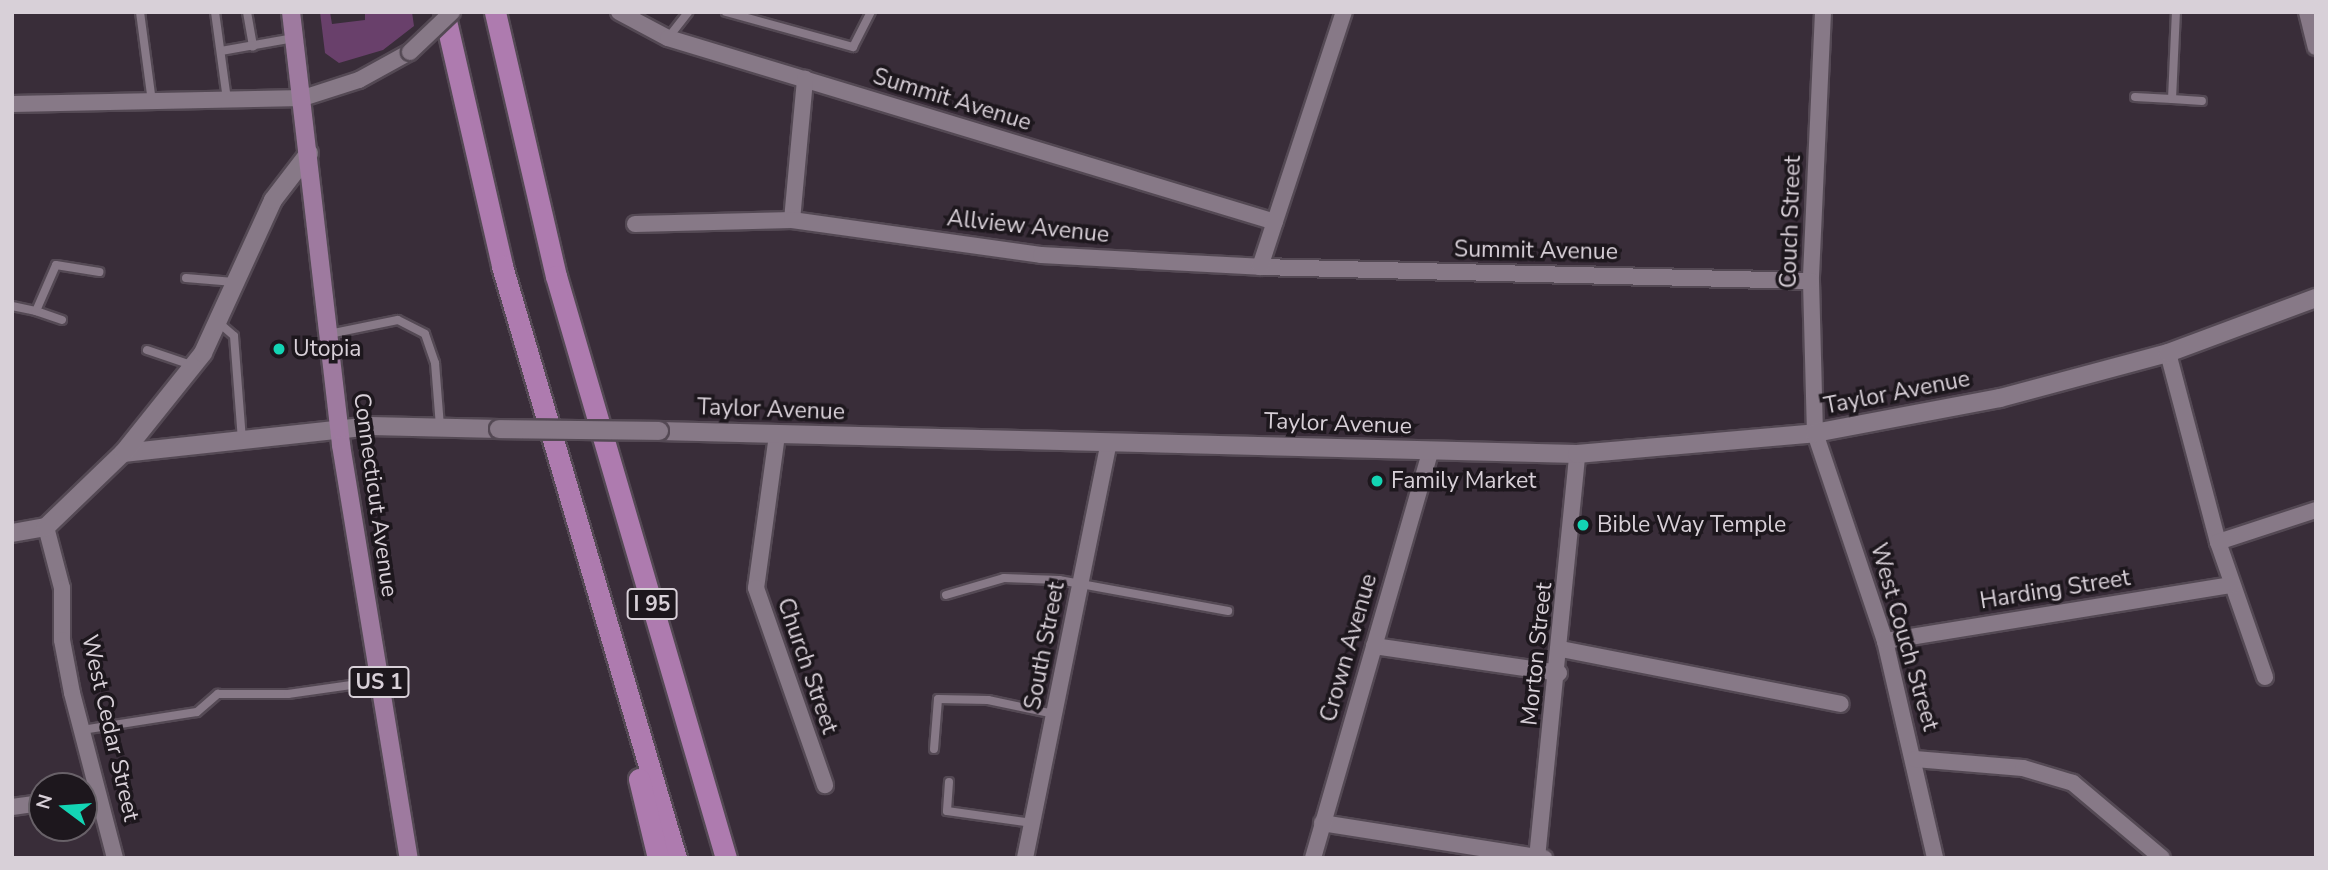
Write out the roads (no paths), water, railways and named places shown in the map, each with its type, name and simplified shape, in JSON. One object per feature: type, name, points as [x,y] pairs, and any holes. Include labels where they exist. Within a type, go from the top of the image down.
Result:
[{"type":"highway","name":"I 95","points":[[444,12],[502,266],[676,858]]},
{"type":"highway","name":"I 95","points":[[497,18],[556,276],[726,858]]},
{"type":"highway","points":[[575,515],[659,858]]},
{"type":"main road","name":"Connecticut Avenue","points":[[291,12],[339,428],[409,858]]},
{"type":"street","points":[[12,104],[303,98],[359,80],[410,52],[452,12]]},
{"type":"street","name":"Summit Avenue","points":[[619,12],[667,38],[1275,222]]},
{"type":"street","points":[[1260,267],[1344,12]]},
{"type":"street","name":"Couch Street","points":[[1815,433],[1811,281],[1823,12]]},
{"type":"street","points":[[2307,12],[2316,47]]},
{"type":"street","points":[[792,220],[805,79]]},
{"type":"street","points":[[12,533],[46,527],[123,453],[191,365],[218,322],[273,200],[309,153]]},
{"type":"street","name":"Allview Avenue","points":[[635,224],[792,220],[1041,255],[1260,267]]},
{"type":"street","name":"Summit Avenue","points":[[1260,267],[1811,281]]},
{"type":"street","name":"Taylor Avenue","points":[[123,453],[339,428],[440,427],[1577,454],[1815,433],[2000,398],[2168,353],[2316,298]]},
{"type":"street","points":[[2168,353],[2218,542],[2265,677]]},
{"type":"street","name":"West Couch Street","points":[[1815,433],[1885,640],[1915,759],[1935,858]]},
{"type":"street","name":"Church Street","points":[[777,435],[756,587],[825,785]]},
{"type":"street","name":"South Street","points":[[1025,858],[1109,443]]},
{"type":"street","name":"Crown Avenue","points":[[1313,858],[1430,452]]},
{"type":"street","name":"Morton Street","points":[[1539,857],[1559,673],[1577,454]]},
{"type":"street","points":[[2218,542],[2316,510]]},
{"type":"street","name":"West Cedar Street","points":[[46,527],[62,588],[62,640],[88,772]]},
{"type":"street","name":"Harding Street","points":[[1885,640],[2232,585]]},
{"type":"street","points":[[1374,646],[1559,673]]},
{"type":"street","points":[[1561,649],[1841,704]]},
{"type":"street","points":[[1915,759],[2023,768],[2073,783],[2162,858]]},
{"type":"street","name":"West Cedar Street","points":[[98,813],[115,858]]},
{"type":"street","points":[[1322,823],[1539,857]]},
{"type":"lane","points":[[140,12],[152,102]]},
{"type":"lane","points":[[215,12],[227,100]]},
{"type":"lane","points":[[247,12],[253,46]]},
{"type":"lane","points":[[667,38],[688,12]]},
{"type":"lane","points":[[726,12],[746,15],[853,47],[871,12]]},
{"type":"lane","points":[[2172,99],[2176,12]]},
{"type":"lane","points":[[221,51],[295,38]]},
{"type":"lane","points":[[2135,97],[2202,102]]},
{"type":"lane","points":[[36,311],[56,265],[99,272]]},
{"type":"lane","points":[[186,278],[237,282]]},
{"type":"lane","points":[[12,306],[62,320]]},
{"type":"lane","points":[[329,334],[398,320],[425,334],[435,363],[440,427]]},
{"type":"lane","points":[[218,322],[234,335],[242,440]]},
{"type":"lane","points":[[147,349],[191,365]]},
{"type":"lane","points":[[946,595],[1004,578],[1080,586],[1228,611]]},
{"type":"lane","points":[[82,730],[197,712],[218,694],[288,694],[379,681]]},
{"type":"lane","points":[[934,749],[938,699],[988,700],[1055,714]]},
{"type":"lane","points":[[949,782],[947,811],[1032,823]]},
{"type":"place","name":"Utopia","points":[[279,349]]},
{"type":"place","name":"Family Market","points":[[1377,481]]},
{"type":"place","name":"Bible Way Temple","points":[[1583,525]]}]
